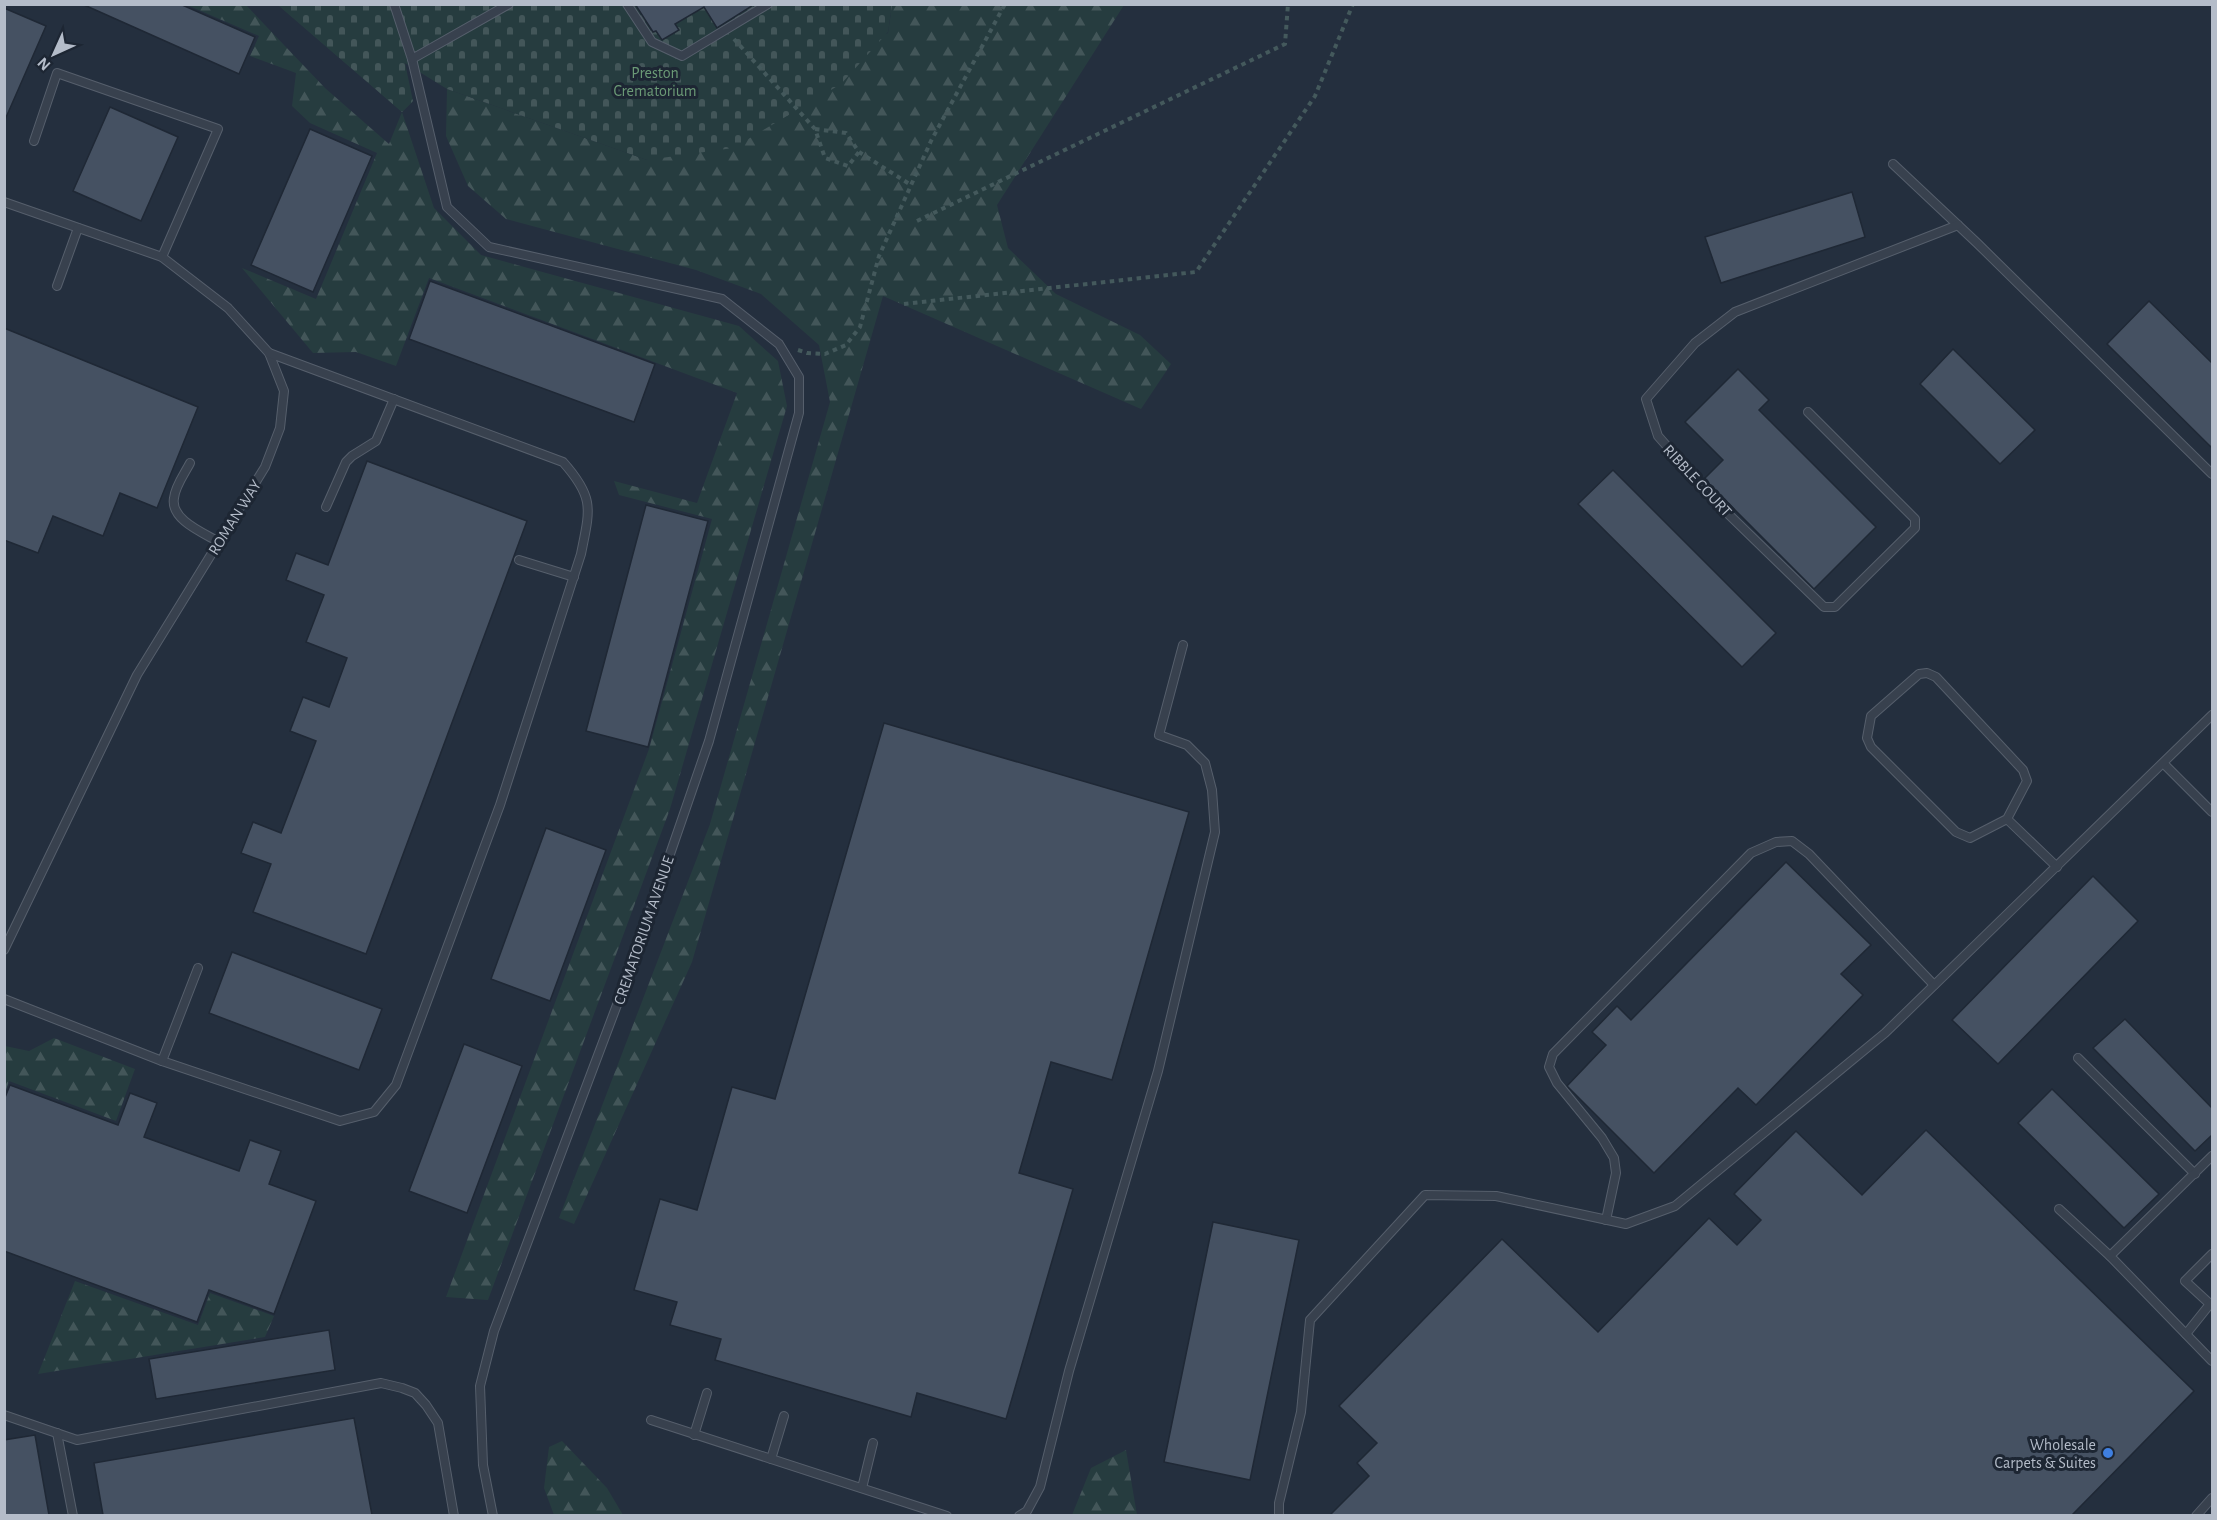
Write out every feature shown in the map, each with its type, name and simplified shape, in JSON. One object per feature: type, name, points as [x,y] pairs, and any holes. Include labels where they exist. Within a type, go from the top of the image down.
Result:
[{"type":"lane","name":"CREMATORIUM AVENUE","points":[[394,4],[412,59],[447,207],[489,247],[722,299],[778,344],[799,377],[799,413],[709,741],[629,973],[494,1331],[480,1386],[483,1465],[493,1515]]},
{"type":"lane","points":[[412,59],[509,4]]},
{"type":"lane","points":[[627,4],[652,42],[682,56],[768,4]]},
{"type":"lane","points":[[34,141],[57,74],[218,129],[162,257]]},
{"type":"lane","points":[[1893,164],[2212,474]]},
{"type":"lane","name":"ROMAN WAY","points":[[4,201],[162,257],[228,309],[269,353],[284,391],[280,428],[266,466],[137,675],[4,950]]},
{"type":"lane","name":"RIBBLE COURT","points":[[1808,412],[1915,519],[1915,528],[1835,607],[1824,607],[1717,503],[1658,436],[1646,399],[1695,343],[1735,312],[1958,225]]},
{"type":"lane","points":[[57,286],[78,228]]},
{"type":"lane","points":[[4,999],[162,1061],[340,1121],[374,1112],[396,1085],[496,816],[574,577],[588,515],[586,495],[579,480],[563,462],[269,353]]},
{"type":"lane","points":[[326,507],[346,462],[376,441],[394,399]]},
{"type":"lane","points":[[190,463],[175,492],[173,502],[176,510],[189,524],[219,542]]},
{"type":"lane","points":[[519,560],[574,577]]},
{"type":"lane","points":[[1019,1515],[1027,1511],[1040,1487],[1070,1371],[1158,1071],[1215,832],[1212,790],[1205,763],[1187,745],[1159,735],[1183,645]]},
{"type":"lane","points":[[1927,673],[1936,677],[2023,770],[2027,781],[2007,819],[1970,838],[1956,832],[1871,747],[1866,738],[1871,716],[1919,674],[1927,673]]},
{"type":"lane","points":[[1279,1515],[1279,1503],[1301,1412],[1310,1320],[1425,1195],[1496,1196],[1626,1224],[1675,1206],[1885,1032],[2212,715]]},
{"type":"lane","points":[[2164,764],[2212,812]]},
{"type":"lane","points":[[2007,819],[2057,867]]},
{"type":"lane","points":[[1606,1220],[1616,1173],[1614,1158],[1602,1138],[1557,1083],[1550,1067],[1553,1054],[1752,853],[1776,842],[1792,841],[1809,854],[1934,985]]},
{"type":"lane","points":[[162,1061],[198,968]]},
{"type":"lane","points":[[2078,1058],[2195,1174]]},
{"type":"lane","points":[[2110,1256],[2212,1156]]},
{"type":"lane","points":[[2059,1209],[2110,1256],[2212,1361]]},
{"type":"lane","points":[[2186,1334],[2211,1305],[2185,1281],[2212,1254]]},
{"type":"lane","points":[[4,1415],[77,1440],[381,1383],[415,1393],[438,1423],[454,1515]]},
{"type":"lane","points":[[694,1435],[707,1393]]},
{"type":"lane","points":[[771,1460],[784,1416]]},
{"type":"lane","points":[[651,1420],[948,1515]]},
{"type":"lane","points":[[57,1433],[73,1515]]},
{"type":"lane","points":[[862,1488],[873,1443]]},
{"type":"lane","points":[[2196,1515],[2212,1498]]},
{"type":"path","points":[[778,344],[807,353],[825,354],[846,345],[860,327],[879,256],[931,141],[1005,4]]},
{"type":"path","points":[[917,221],[1285,44],[1288,4]]},
{"type":"path","points":[[904,304],[1196,272],[1316,96],[1353,4]]},
{"type":"path","points":[[726,30],[815,129],[825,158],[848,166],[859,152]]},
{"type":"path","points":[[815,129],[846,133],[859,152],[911,185]]},
{"type":"green space","points":[[187,5],[246,5],[325,88],[389,144],[402,112],[434,208],[481,255],[739,326],[778,361],[787,406],[670,809],[488,1300],[446,1297],[649,749],[712,519],[619,495],[614,481],[697,503],[737,393],[429,278],[396,366],[356,352],[313,353],[242,268],[316,299],[377,153],[310,123],[292,106],[296,73],[250,56],[259,36]]},
{"type":"green space","points":[[278,5],[413,101],[402,112]]},
{"type":"green space","name":"Preston Crematorium","points":[[278,5],[892,5],[888,32],[841,84],[733,148],[647,160],[447,89],[405,63],[413,101],[402,112]]},
{"type":"green space","points":[[892,5],[1124,5],[997,205],[1008,248],[1056,294],[1140,335],[1171,364],[1141,409],[883,296],[692,962],[574,1224],[559,1218],[710,824],[830,402],[819,345],[761,294],[696,270],[506,219],[468,186],[446,136],[447,89],[647,160],[888,33]]},
{"type":"green space","points":[[54,1038],[135,1069],[116,1121],[9,1081],[5,1093],[5,1046],[29,1051]]},
{"type":"green space","points":[[75,1281],[198,1325],[210,1293],[274,1316],[265,1337],[38,1374]]},
{"type":"green space","points":[[562,1441],[607,1488],[623,1515],[554,1515],[544,1488],[549,1447]]},
{"type":"green space","points":[[1126,1450],[1137,1515],[1072,1515],[1091,1468]]},
{"type":"building","points":[[82,4],[180,4],[255,37],[239,74]]},
{"type":"building","points":[[635,4],[755,4],[717,28],[704,7],[675,24],[679,30],[662,40],[656,31],[653,32]]},
{"type":"building","points":[[4,8],[46,26],[4,122]]},
{"type":"building","points":[[110,107],[178,137],[141,221],[73,191]]},
{"type":"building","points":[[310,129],[372,156],[313,292],[251,265]]},
{"type":"building","points":[[1852,192],[1865,237],[1721,283],[1705,237]]},
{"type":"building","points":[[430,281],[655,364],[634,422],[409,339]]},
{"type":"building","points":[[2149,301],[2212,363],[2212,448],[2107,344]]},
{"type":"building","points":[[4,328],[198,407],[157,508],[120,493],[103,536],[53,516],[38,553],[4,540]]},
{"type":"building","points":[[1953,349],[2035,430],[2000,464],[1920,384]]},
{"type":"building","points":[[1738,369],[1769,400],[1759,410],[1876,527],[1814,589],[1704,479],[1723,460],[1685,422]]},
{"type":"building","points":[[367,461],[527,521],[366,954],[253,912],[271,864],[241,853],[253,822],[281,833],[316,741],[290,731],[303,697],[329,707],[347,658],[306,642],[324,595],[286,580],[296,553],[328,565]]},
{"type":"building","points":[[1613,470],[1776,633],[1742,667],[1578,504]]},
{"type":"building","points":[[646,505],[708,521],[648,747],[586,731]]},
{"type":"building","points":[[884,723],[1189,812],[1112,1080],[1051,1062],[1019,1173],[1073,1189],[1006,1419],[917,1393],[911,1417],[715,1360],[721,1339],[670,1325],[677,1302],[634,1290],[660,1199],[697,1210],[732,1087],[775,1099]]},
{"type":"building","points":[[546,828],[606,850],[550,1001],[491,979]]},
{"type":"building","points":[[1786,862],[1871,945],[1841,974],[1863,995],[1756,1105],[1738,1088],[1654,1173],[1567,1086],[1606,1045],[1592,1032],[1617,1006],[1631,1020]]},
{"type":"building","points":[[2093,876],[2138,921],[1998,1064],[1952,1020]]},
{"type":"building","points":[[232,952],[382,1009],[359,1070],[209,1013]]},
{"type":"building","points":[[2125,1019],[2212,1108],[2212,1135],[2195,1151],[2093,1048]]},
{"type":"building","points":[[464,1044],[522,1066],[467,1213],[409,1191]]},
{"type":"building","points":[[10,1085],[118,1125],[130,1093],[157,1103],[144,1137],[239,1171],[250,1140],[281,1151],[269,1184],[316,1201],[274,1314],[209,1290],[197,1322],[4,1251],[4,1100]]},
{"type":"building","points":[[2052,1089],[2159,1194],[2124,1228],[2018,1123]]},
{"type":"building","points":[[1926,1130],[2194,1391],[2072,1515],[1330,1515],[1369,1476],[1357,1463],[1377,1443],[1339,1406],[1502,1239],[1598,1332],[1709,1218],[1737,1245],[1761,1220],[1734,1194],[1796,1131],[1862,1195]]},
{"type":"building","points":[[1213,1222],[1299,1240],[1250,1480],[1164,1462]]},
{"type":"building","points":[[329,1330],[335,1370],[156,1399],[149,1359]]},
{"type":"building","points":[[354,1418],[372,1515],[103,1515],[94,1463]]},
{"type":"building","points":[[35,1435],[49,1515],[4,1515],[4,1440]]},
{"type":"place","name":"Wholesale Carpets & Suites","points":[[2108,1453]]}]
